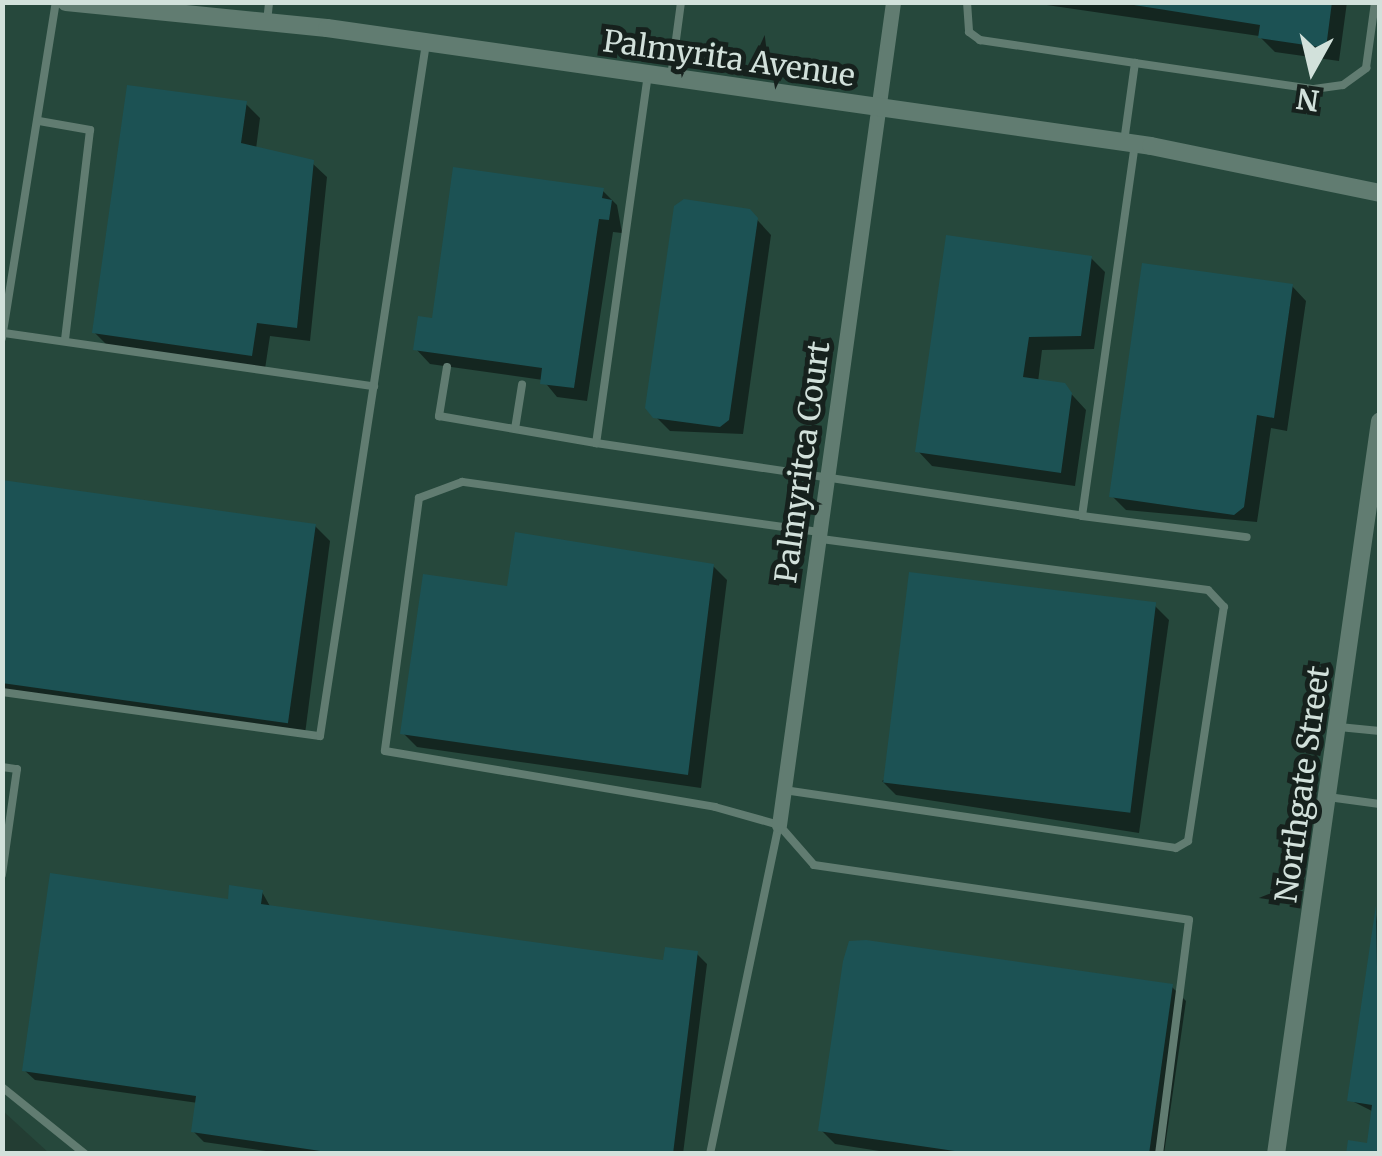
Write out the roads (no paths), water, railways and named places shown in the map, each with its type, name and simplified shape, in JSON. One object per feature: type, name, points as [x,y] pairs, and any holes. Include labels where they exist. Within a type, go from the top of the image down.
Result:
[{"type":"street","name":"Palmyrita Avenue","points":[[66,2],[426,43],[1130,143],[1380,194]]},
{"type":"street","points":[[880,108],[893,2]]},
{"type":"street","name":"Palmyritca Court","points":[[779,825],[880,108]]},
{"type":"street","name":"Northgate Street","points":[[1276,1154],[1380,421]]},
{"type":"lane","points":[[56,2],[3,335],[374,386]]},
{"type":"lane","points":[[266,22],[269,2]]},
{"type":"lane","points":[[671,77],[681,2]]},
{"type":"lane","points":[[967,2],[969,32],[980,40],[1314,90],[1343,86],[1366,68],[1375,2]]},
{"type":"lane","points":[[2,692],[320,736],[426,43]]},
{"type":"lane","points":[[1082,516],[1130,143],[1136,63]]},
{"type":"lane","points":[[596,443],[648,74]]},
{"type":"lane","points":[[39,121],[90,130],[64,341]]},
{"type":"lane","points":[[447,368],[439,416],[828,479],[1247,537]]},
{"type":"lane","points":[[515,429],[522,384]]},
{"type":"lane","points":[[784,790],[1176,848],[1188,841],[1224,607],[1208,590],[462,482],[419,498],[385,751],[779,825],[814,865],[1188,920],[1159,1154]]},
{"type":"lane","points":[[1339,727],[1380,731]]},
{"type":"lane","points":[[2,767],[17,769],[2,876]]},
{"type":"lane","points":[[1328,797],[1380,804]]},
{"type":"lane","points":[[710,1154],[779,825]]},
{"type":"lane","points":[[2,1087],[85,1154]]}]
